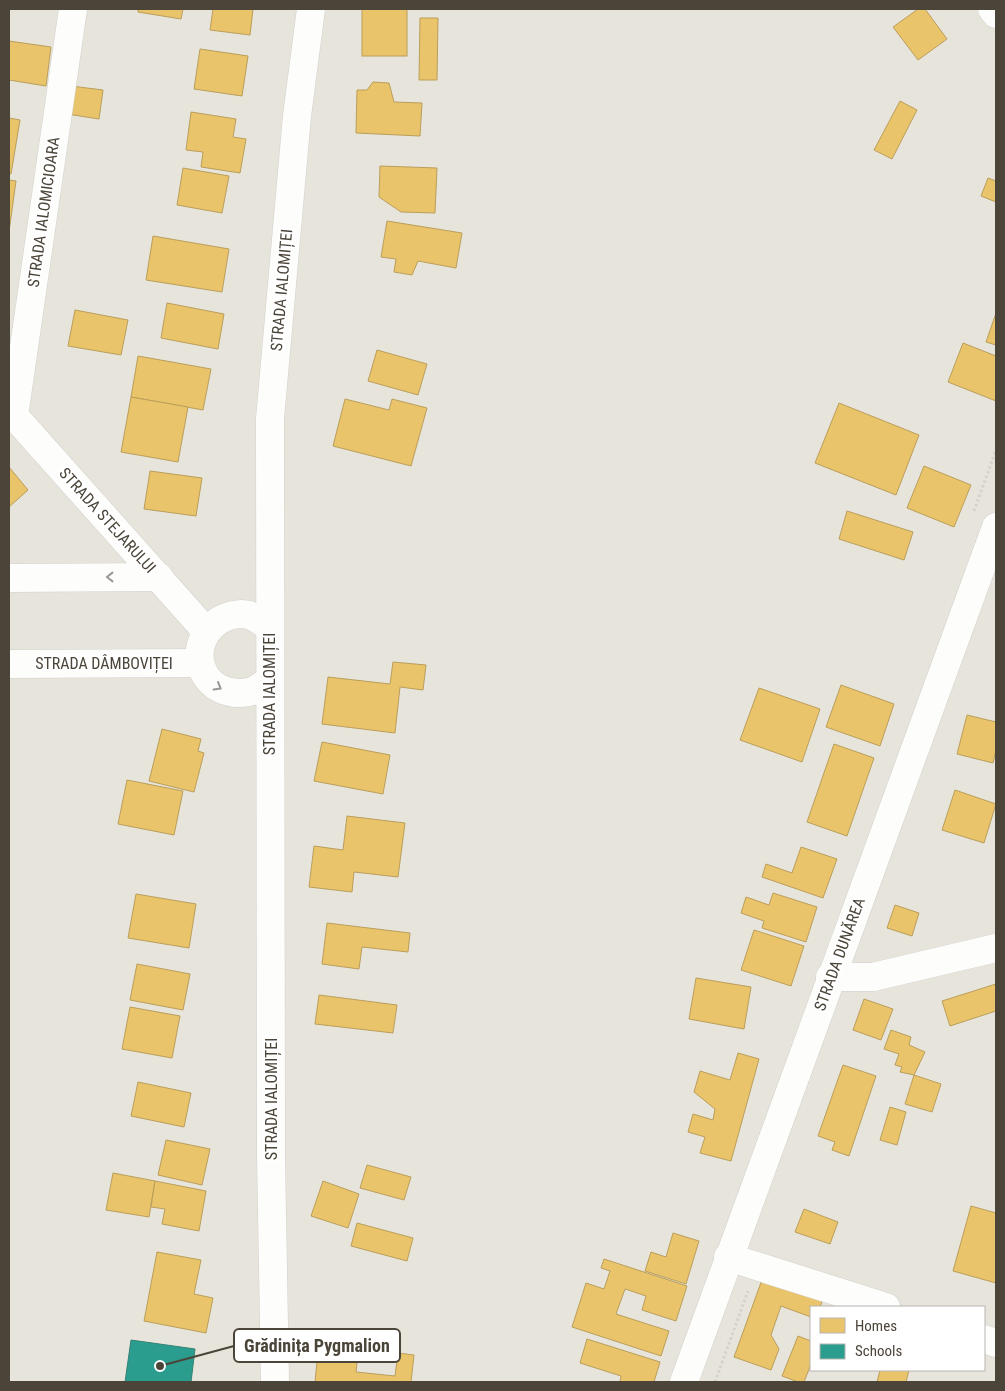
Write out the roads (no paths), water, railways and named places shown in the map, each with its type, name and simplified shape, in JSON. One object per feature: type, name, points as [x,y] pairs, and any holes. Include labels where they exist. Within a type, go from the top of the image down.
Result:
[{"type":"street","name":"STRADA IALOMICIOARA","points":[[11,413],[73,9]]},
{"type":"street","name":"STRADA IALOMIȚEI","points":[[275,1382],[271,1155],[269,681],[271,409],[297,116],[311,9]]},
{"type":"street","points":[[992,9],[996,14]]},
{"type":"street","name":"STRADA STEJARULUI","points":[[11,413],[206,631]]},
{"type":"street","name":"STRADA DUNĂREA","points":[[684,1382],[830,976],[996,527]]},
{"type":"street","points":[[9,578],[159,577]]},
{"type":"street","points":[[269,627],[248,615],[225,616],[206,631],[199,646],[200,663],[210,682],[229,693],[250,692],[269,681]]},
{"type":"street","name":"STRADA DÂMBOVIȚEI","points":[[9,664],[200,663]]},
{"type":"street","points":[[830,976],[873,977],[996,948]]},
{"type":"street","points":[[728,1257],[883,1306]]},
{"type":"place","name":"Grădinița Pygmalion","points":[[160,1366]]}]
